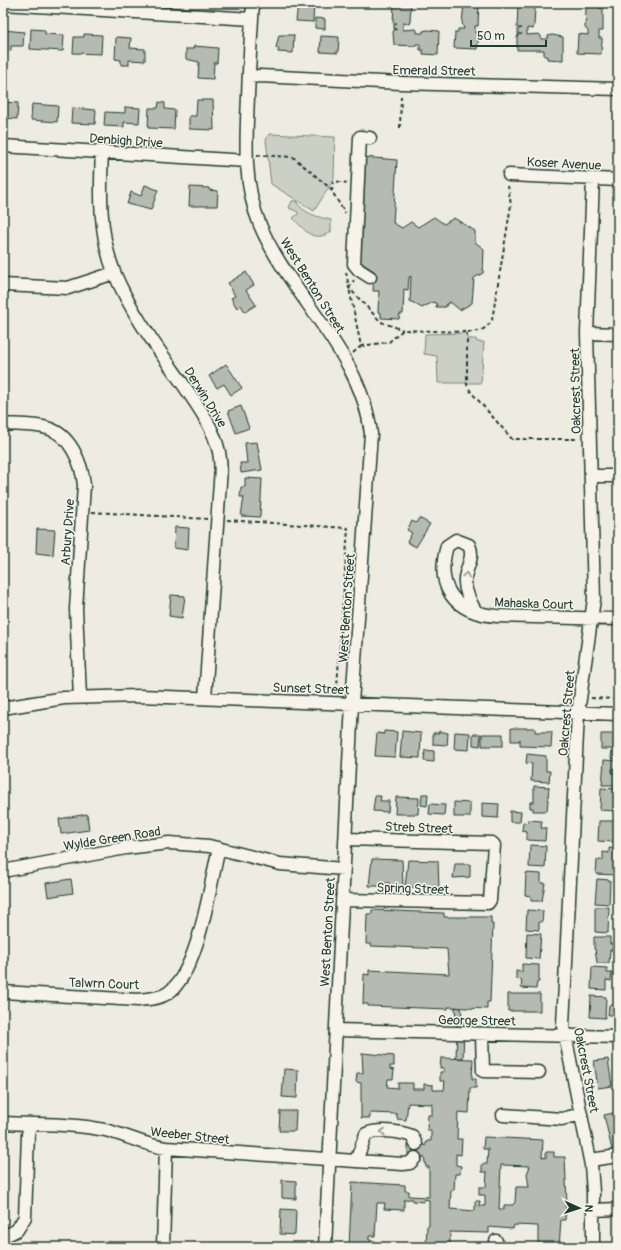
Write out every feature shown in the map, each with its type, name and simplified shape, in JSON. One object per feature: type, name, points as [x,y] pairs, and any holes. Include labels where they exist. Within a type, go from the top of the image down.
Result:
[{"type":"street","name":"West Benton Street","points":[[253,3],[249,77],[251,158],[248,182],[252,202],[260,225],[272,248],[353,374],[362,392],[371,434],[352,703],[325,1247]]},
{"type":"street","points":[[3,4],[252,19]]},
{"type":"street","name":"Emerald Street","points":[[249,77],[260,76],[401,83],[618,89]]},
{"type":"street","points":[[370,138],[360,137],[354,264],[359,270],[370,278]]},
{"type":"street","name":"Denbigh Drive","points":[[3,146],[102,152],[251,158]]},
{"type":"street","name":"Derwin Drive","points":[[102,152],[101,221],[104,240],[114,273],[142,326],[199,408],[215,439],[220,453],[220,482],[205,698]]},
{"type":"street","name":"Koser Avenue","points":[[509,175],[618,180]]},
{"type":"street","name":"Oakcrest Street","points":[[594,179],[587,333],[594,580],[592,618],[578,714],[563,1025],[590,1160],[594,1210],[594,1247]]},
{"type":"street","points":[[3,285],[68,288],[114,273]]},
{"type":"street","points":[[587,333],[618,334]]},
{"type":"street","name":"Arbury Drive","points":[[3,424],[40,427],[58,433],[72,449],[83,473],[84,485],[76,609],[80,697]]},
{"type":"street","points":[[591,476],[618,476]]},
{"type":"street","name":"Mahaska Court","points":[[476,612],[466,588],[465,579],[472,551],[469,544],[456,540],[447,546],[444,561],[444,579],[450,594],[457,602],[476,612],[497,616],[618,619]]},
{"type":"street","name":"Sunset Street","points":[[3,708],[39,701],[80,697],[205,698],[352,703],[578,714],[618,714]]},
{"type":"street","name":"Streb Street","points":[[346,839],[492,843],[494,845],[490,900],[488,903],[483,904]]},
{"type":"street","name":"Wylde Green Road","points":[[3,871],[150,844],[194,844],[219,848],[280,864],[344,868]]},
{"type":"street","name":"Talwrn Court","points":[[3,992],[138,1000],[157,997],[167,993],[184,973],[196,944],[219,848]]},
{"type":"street","name":"Spring Street","points":[[342,900],[483,904]]},
{"type":"street","name":"George Street","points":[[336,1030],[618,1037]]},
{"type":"street","points":[[482,1034],[482,1071],[539,1072]]},
{"type":"street","points":[[503,1115],[562,1119],[581,1114]]},
{"type":"street","name":"Weeber Street","points":[[3,1123],[90,1128],[121,1135],[149,1146],[166,1148],[403,1164],[410,1163],[415,1158]]},
{"type":"street","points":[[3,1237],[17,1230],[25,1217],[30,1125]]},
{"type":"street","points":[[356,1162],[366,1134],[371,1132],[405,1133],[412,1136],[416,1144]]},
{"type":"street","points":[[163,1247],[166,1148]]},
{"type":"street","points":[[590,1160],[618,1158]]},
{"type":"street","points":[[594,1210],[618,1209]]},
{"type":"path","points":[[400,128],[401,96]]},
{"type":"path","points":[[251,158],[293,157],[330,188],[356,232]]},
{"type":"path","points":[[353,353],[361,346],[389,342],[403,330],[467,332],[481,331],[488,327],[492,320],[512,205],[508,183],[509,175]]},
{"type":"path","points":[[332,192],[333,182],[353,183]]},
{"type":"path","points":[[344,212],[347,209]]},
{"type":"path","points":[[359,270],[349,288],[361,346]]},
{"type":"path","points":[[467,332],[467,385],[471,392],[512,439],[578,439]]},
{"type":"path","points":[[91,511],[211,520]]},
{"type":"path","points":[[225,520],[348,528],[337,687]]},
{"type":"path","points":[[587,698],[618,699]]},
{"type":"shaded area","points":[[269,134],[335,137],[334,179],[314,211],[271,184],[266,140]]},
{"type":"shaded area","points":[[292,201],[296,201],[307,212],[321,218],[331,220],[331,232],[324,235],[314,236],[306,231],[293,218],[298,214],[298,212],[289,208]]},
{"type":"shaded area","points":[[465,333],[469,339],[476,339],[477,342],[484,342],[481,383],[438,383],[437,356],[424,354],[425,334]]},
{"type":"building","points":[[306,3],[314,3],[313,22],[296,21],[298,4],[306,5]]},
{"type":"building","points":[[394,3],[411,3],[410,21],[409,24],[403,23],[403,30],[415,29],[417,30],[417,33],[423,33],[423,31],[427,30],[439,31],[438,55],[423,54],[423,50],[420,50],[420,44],[416,44],[416,46],[394,45],[393,32],[397,29],[394,29],[394,24],[397,23],[393,23]]},
{"type":"building","points":[[464,3],[479,3],[478,26],[475,26],[475,33],[478,33],[479,36],[477,49],[454,48],[455,32],[458,32],[458,29],[464,29],[462,23]]},
{"type":"building","points":[[520,3],[529,3],[529,5],[534,5],[535,8],[534,26],[533,29],[527,28],[527,35],[539,34],[541,39],[548,39],[548,36],[552,35],[563,37],[563,60],[547,59],[547,56],[544,56],[544,50],[517,50],[517,38],[518,35],[522,34],[518,34],[518,29],[522,28],[517,28],[518,5],[523,5]]},
{"type":"building","points":[[593,3],[603,3],[602,7],[599,8],[603,8],[603,31],[599,31],[599,38],[602,38],[601,54],[577,53],[578,34],[588,35],[588,31],[585,28],[586,9],[588,7],[593,7]]},
{"type":"building","points":[[315,18],[325,19],[325,29],[315,28]]},
{"type":"building","points":[[31,29],[45,30],[45,34],[64,35],[63,51],[30,49]]},
{"type":"building","points":[[3,30],[24,32],[23,46],[11,46],[11,51],[3,50]]},
{"type":"building","points":[[84,34],[102,35],[101,54],[73,53],[74,37],[84,37]]},
{"type":"building","points":[[279,35],[294,35],[293,53],[278,52],[279,48],[276,48]]},
{"type":"building","points":[[321,36],[339,37],[338,53],[320,52]]},
{"type":"building","points":[[116,37],[131,38],[130,48],[145,49],[145,61],[129,60],[129,65],[121,65],[121,60],[115,59]]},
{"type":"building","points":[[194,46],[218,48],[217,63],[214,63],[213,79],[198,78],[199,62],[186,59],[186,49],[193,49]]},
{"type":"building","points":[[197,100],[213,100],[214,130],[189,129],[189,116],[196,116]]},
{"type":"building","points":[[3,102],[18,103],[17,119],[3,118]]},
{"type":"building","points":[[159,102],[165,103],[165,109],[175,110],[174,129],[148,128],[149,108],[158,108]]},
{"type":"building","points":[[32,104],[58,106],[57,122],[31,120]]},
{"type":"building","points":[[125,107],[140,108],[139,123],[124,122],[124,127],[104,126],[105,112],[125,113]]},
{"type":"building","points":[[72,108],[96,110],[95,124],[71,123]]},
{"type":"building","points":[[363,157],[397,160],[393,223],[402,228],[411,222],[418,227],[434,217],[444,224],[454,218],[475,231],[475,242],[484,249],[483,273],[474,278],[472,303],[460,310],[450,302],[446,305],[446,307],[436,307],[437,304],[433,302],[422,308],[410,301],[411,276],[409,277],[408,290],[404,289],[403,314],[400,314],[399,319],[381,318],[381,313],[378,312],[379,291],[373,291],[374,271],[358,261]]},
{"type":"building","points":[[145,185],[158,190],[151,210],[127,204],[131,192],[141,196]]},
{"type":"building","points":[[190,187],[209,188],[209,190],[218,191],[217,206],[189,206]]},
{"type":"building","points":[[246,272],[254,285],[246,290],[256,305],[245,312],[241,305],[237,308],[231,298],[235,296],[228,283]]},
{"type":"building","points":[[226,364],[242,388],[231,395],[224,384],[217,388],[209,376]]},
{"type":"building","points":[[241,406],[249,428],[236,433],[228,411]]},
{"type":"building","points":[[257,442],[262,470],[241,473],[240,463],[247,463],[245,443]]},
{"type":"building","points":[[245,478],[262,479],[260,517],[241,516],[244,497],[240,497],[241,487],[245,487]]},
{"type":"building","points":[[419,518],[430,524],[416,547],[407,542],[412,533],[407,530],[412,521],[416,523]]},
{"type":"building","points":[[175,527],[189,528],[188,550],[174,548]]},
{"type":"building","points":[[37,529],[55,530],[53,555],[36,553]]},
{"type":"building","points":[[171,595],[185,596],[182,618],[169,616]]},
{"type":"building","points":[[511,728],[535,728],[535,732],[552,732],[551,747],[520,746],[520,739],[519,741],[511,741]]},
{"type":"building","points":[[384,731],[397,732],[395,757],[375,756],[377,733],[384,734]]},
{"type":"building","points":[[402,731],[421,733],[420,758],[400,757]]},
{"type":"building","points":[[439,731],[448,733],[447,745],[433,744],[433,733],[439,733]]},
{"type":"building","points":[[455,732],[470,733],[469,750],[454,749]]},
{"type":"building","points":[[473,734],[481,734],[480,746],[473,745]]},
{"type":"building","points":[[482,734],[503,734],[503,746],[482,746]]},
{"type":"building","points":[[601,734],[618,734],[618,759],[611,758],[612,749],[601,749]]},
{"type":"building","points":[[425,750],[434,751],[434,762],[424,761]]},
{"type":"building","points":[[527,754],[546,756],[546,771],[550,771],[549,782],[531,781],[532,764],[526,763]]},
{"type":"building","points":[[604,760],[617,761],[617,769],[612,769],[612,772],[618,772],[618,785],[602,785]]},
{"type":"building","points":[[534,786],[549,787],[547,811],[533,811],[533,808],[530,808],[530,802],[534,802]]},
{"type":"building","points":[[601,788],[617,789],[616,811],[600,810]]},
{"type":"building","points":[[422,794],[428,794],[427,806],[421,805]]},
{"type":"building","points":[[375,796],[381,796],[380,801],[389,801],[388,812],[373,811]]},
{"type":"building","points":[[396,797],[419,798],[418,814],[395,814]]},
{"type":"building","points":[[454,802],[470,803],[470,817],[454,817]]},
{"type":"building","points":[[482,803],[499,804],[498,818],[482,817]]},
{"type":"building","points":[[430,804],[445,805],[444,815],[429,814]]},
{"type":"building","points":[[510,811],[521,812],[520,822],[510,822]]},
{"type":"building","points":[[87,814],[89,830],[61,834],[59,819]]},
{"type":"building","points":[[528,820],[542,821],[541,828],[546,828],[545,841],[527,840],[527,832],[522,831],[523,822],[528,823]]},
{"type":"building","points":[[599,821],[615,821],[614,842],[598,841]]},
{"type":"building","points":[[530,845],[546,846],[545,868],[529,867]]},
{"type":"building","points":[[609,848],[618,849],[617,875],[596,874],[597,860],[603,860],[603,852],[609,853]]},
{"type":"building","points":[[372,859],[402,860],[403,886],[389,886],[389,883],[383,883],[383,886],[369,886]]},
{"type":"building","points":[[408,860],[438,861],[439,888],[405,887]]},
{"type":"building","points":[[455,864],[470,864],[470,877],[453,878]]},
{"type":"building","points":[[526,873],[541,874],[541,883],[545,883],[542,901],[531,901],[531,896],[525,895]]},
{"type":"building","points":[[71,879],[73,893],[48,897],[46,883]]},
{"type":"building","points":[[597,879],[610,880],[609,904],[595,903]]},
{"type":"building","points":[[595,907],[609,907],[608,933],[595,932]]},
{"type":"building","points":[[372,910],[444,913],[444,917],[491,917],[491,924],[493,924],[490,1002],[487,1002],[487,1009],[368,1006],[368,1004],[363,1004],[364,974],[369,975],[369,970],[449,974],[447,949],[371,946],[371,944],[366,944],[367,914],[372,914]]},
{"type":"building","points":[[527,910],[543,911],[542,922],[539,922],[539,930],[526,929]]},
{"type":"building","points":[[527,933],[541,934],[539,959],[526,958]]},
{"type":"building","points":[[594,937],[610,937],[610,944],[613,944],[613,950],[610,950],[609,963],[597,963],[594,949]]},
{"type":"building","points":[[522,964],[539,965],[539,982],[537,982],[536,989],[521,988],[522,980],[516,979],[516,971],[522,972]]},
{"type":"building","points":[[592,967],[607,968],[607,973],[612,973],[611,981],[606,980],[606,990],[591,989]]},
{"type":"building","points":[[616,983],[618,983],[618,995],[615,995]]},
{"type":"building","points":[[508,994],[540,994],[540,1011],[508,1011]]},
{"type":"building","points":[[591,996],[606,997],[605,1018],[590,1017]]},
{"type":"building","points":[[609,1005],[616,1005],[616,1015],[608,1015]]},
{"type":"building","points":[[455,1007],[461,1008],[464,1030],[463,1058],[456,1058],[457,1031]]},
{"type":"building","points":[[362,1053],[394,1056],[394,1066],[390,1066],[390,1069],[394,1070],[393,1079],[388,1079],[387,1087],[398,1088],[398,1083],[413,1083],[413,1089],[424,1089],[424,1084],[433,1085],[433,1090],[444,1090],[445,1081],[440,1081],[440,1072],[444,1072],[444,1068],[440,1068],[441,1058],[473,1059],[472,1079],[476,1079],[476,1088],[470,1088],[469,1113],[458,1112],[457,1139],[462,1139],[461,1155],[456,1154],[456,1165],[461,1166],[460,1174],[455,1174],[454,1190],[451,1190],[450,1209],[475,1211],[475,1201],[480,1201],[479,1206],[485,1206],[485,1195],[479,1195],[479,1187],[486,1187],[487,1172],[482,1172],[482,1164],[487,1164],[488,1149],[483,1149],[484,1137],[543,1140],[542,1157],[546,1158],[546,1152],[554,1152],[554,1157],[565,1157],[567,1204],[565,1220],[561,1220],[559,1247],[538,1247],[538,1226],[514,1225],[513,1229],[489,1227],[489,1233],[450,1232],[450,1247],[426,1247],[427,1226],[429,1226],[429,1200],[424,1199],[424,1202],[409,1199],[404,1200],[404,1210],[384,1209],[385,1203],[377,1203],[375,1236],[369,1236],[369,1240],[375,1241],[375,1247],[349,1247],[352,1182],[405,1185],[405,1191],[409,1191],[409,1196],[429,1197],[429,1167],[426,1167],[424,1157],[422,1159],[408,1158],[408,1144],[423,1144],[425,1146],[427,1141],[431,1141],[431,1130],[427,1130],[428,1115],[432,1115],[432,1104],[408,1103],[406,1120],[397,1119],[397,1114],[370,1113],[370,1118],[361,1118],[361,1083],[356,1082],[357,1073],[363,1073]],"holes":[[[501,1165],[530,1166],[527,1174],[529,1187],[516,1187],[515,1202],[513,1205],[504,1205],[504,1209],[499,1209]]]},
{"type":"building","points":[[608,1059],[612,1086],[598,1088],[594,1061]]},
{"type":"building","points":[[616,1061],[618,1061],[618,1077],[615,1077]]},
{"type":"building","points":[[284,1069],[298,1070],[297,1098],[282,1097]]},
{"type":"building","points":[[280,1111],[296,1111],[295,1131],[279,1131]]},
{"type":"building","points":[[618,1112],[618,1149],[612,1150],[604,1115]]},
{"type":"building","points":[[282,1180],[296,1181],[296,1199],[282,1198]]},
{"type":"building","points":[[281,1209],[296,1210],[295,1235],[280,1234]]},
{"type":"building","points":[[616,1216],[618,1216],[618,1247],[616,1247]]}]
